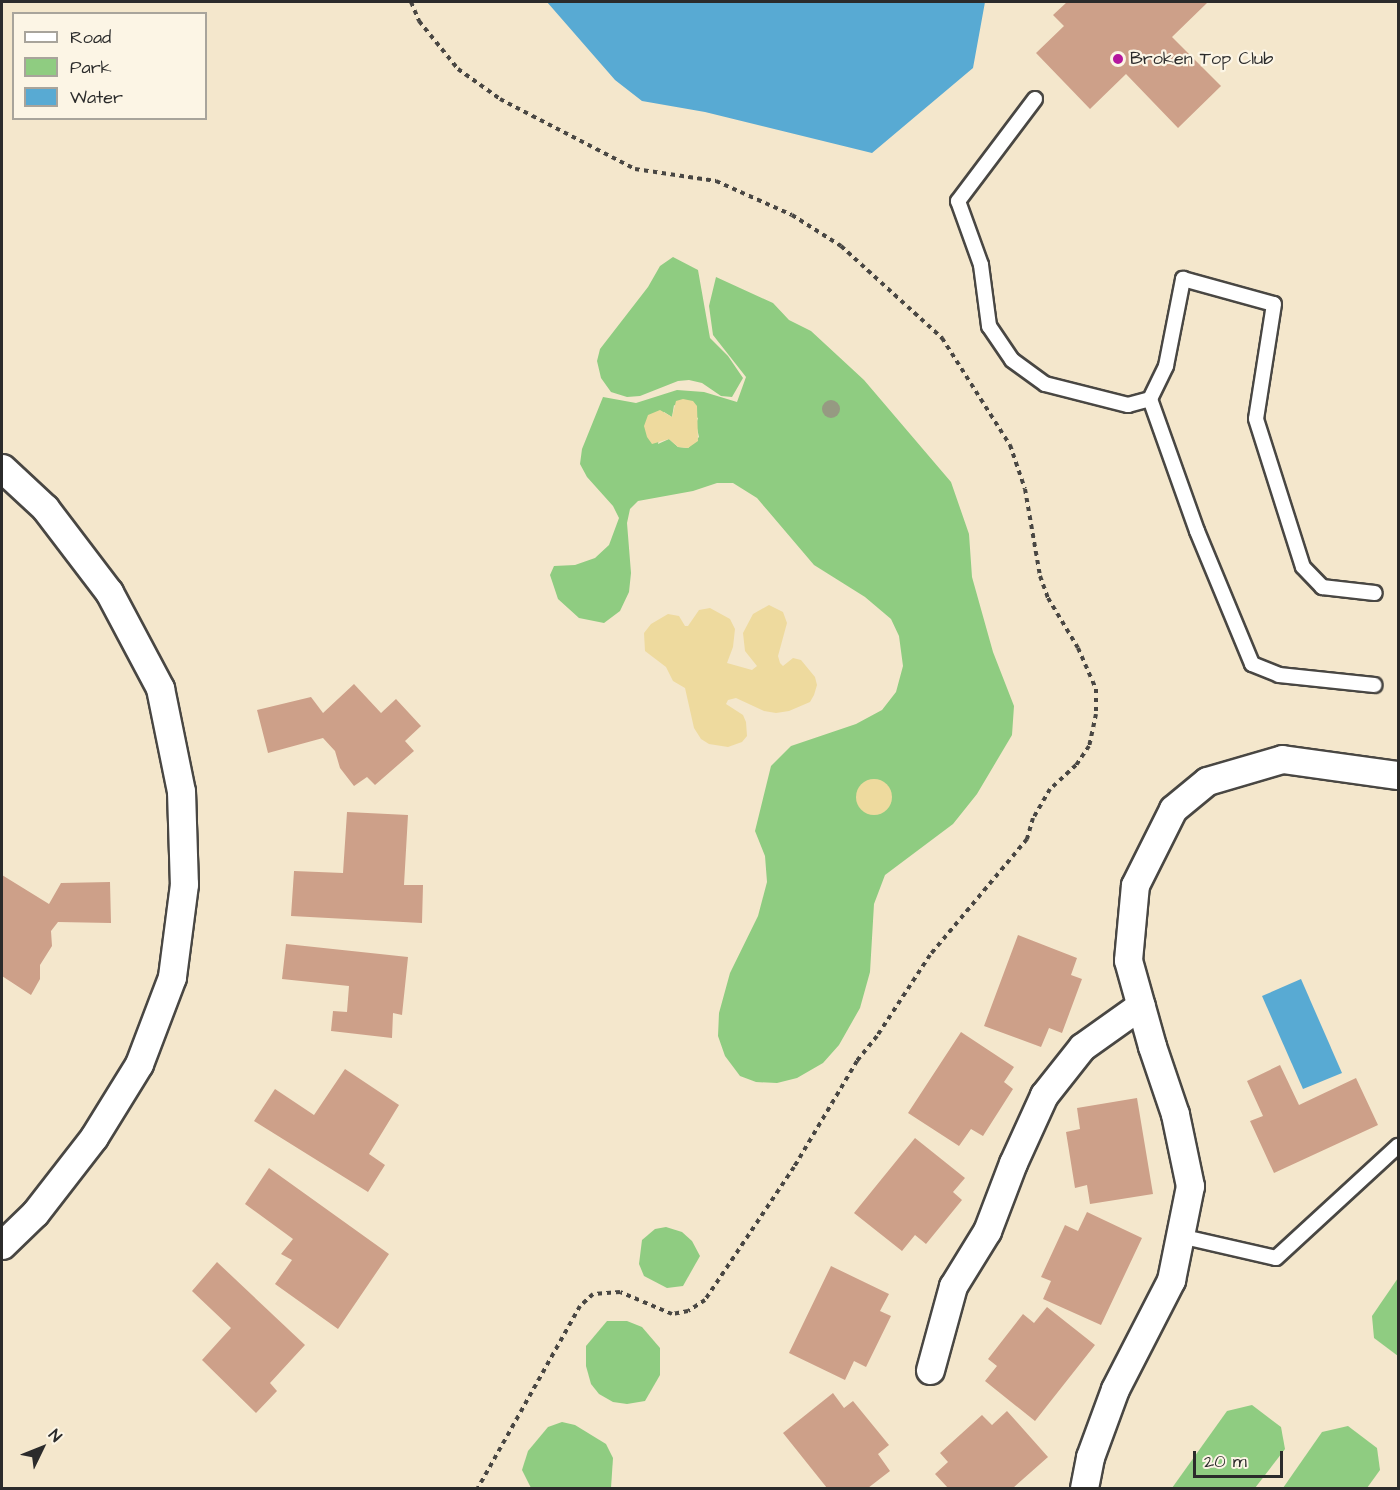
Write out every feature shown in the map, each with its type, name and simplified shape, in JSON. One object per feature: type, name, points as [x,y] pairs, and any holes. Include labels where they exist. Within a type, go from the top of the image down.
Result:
[{"type":"street","points":[[2,468],[45,508],[109,592],[160,688],[181,791],[184,884],[171,977],[139,1064],[94,1137],[35,1214],[2,1245]]},
{"type":"street","points":[[1084,1488],[1090,1457],[1115,1389],[1171,1280],[1190,1186],[1175,1114],[1128,960],[1135,885],[1173,809],[1207,781],[1282,759],[1398,775]]},
{"type":"street","points":[[930,1370],[953,1286],[987,1231],[1013,1162],[1044,1095],[1082,1047],[1141,1005]]},
{"type":"lane","points":[[1035,99],[958,201],[981,265],[989,326],[1012,360],[1045,384],[1128,405],[1150,399]]},
{"type":"lane","points":[[1374,685],[1279,675],[1251,664],[1197,531],[1150,399],[1166,366],[1183,279],[1274,304],[1256,419],[1303,567],[1322,587],[1375,593]]},
{"type":"lane","points":[[1180,1236],[1276,1258],[1398,1146]]},
{"type":"path","points":[[411,2],[419,21],[458,69],[500,99],[634,169],[716,181],[792,215],[841,246],[942,339],[1010,446],[1025,489],[1044,587],[1096,689],[1096,714],[1089,746],[1076,765],[1050,789],[1033,818],[1026,838],[930,955],[877,1036],[857,1061],[794,1167],[705,1300],[688,1311],[672,1314],[620,1292],[592,1294],[580,1306],[478,1488]]},
{"type":"green space","points":[[673,257],[698,270],[710,338],[728,356],[743,378],[732,397],[721,396],[702,383],[689,380],[678,381],[640,396],[627,397],[611,392],[601,378],[597,361],[600,349],[648,287],[660,266]]},
{"type":"green space","points":[[716,277],[773,303],[789,320],[811,331],[864,380],[951,482],[969,534],[972,577],[993,652],[1014,706],[1012,735],[977,794],[953,824],[885,875],[874,904],[870,972],[860,1008],[839,1045],[823,1063],[797,1078],[777,1083],[756,1082],[740,1076],[725,1056],[718,1036],[719,1013],[730,973],[758,916],[767,882],[765,856],[755,831],[771,766],[791,746],[856,724],[882,710],[896,692],[903,666],[899,636],[891,619],[865,597],[814,565],[757,498],[733,483],[717,483],[693,491],[638,501],[630,509],[627,523],[631,573],[629,592],[620,611],[604,623],[579,618],[558,599],[550,575],[554,566],[575,565],[595,558],[609,545],[619,518],[613,506],[587,477],[580,464],[582,449],[603,397],[636,403],[677,390],[704,392],[737,402],[746,377],[713,335],[709,306]],"holes":[[[674,405],[698,418],[696,424],[699,437],[688,448],[678,447],[669,439],[658,444],[664,412],[672,417]]]},
{"type":"green space","points":[[666,1227],[682,1232],[692,1241],[700,1256],[683,1286],[667,1288],[644,1276],[639,1264],[642,1240],[655,1229]]},
{"type":"green space","points":[[1398,1278],[1398,1356],[1374,1338],[1372,1316]]},
{"type":"green space","points":[[607,1321],[627,1321],[642,1327],[660,1348],[660,1375],[645,1401],[627,1404],[613,1402],[599,1394],[591,1384],[586,1366],[586,1346]]},
{"type":"green space","points":[[1252,1405],[1281,1427],[1285,1449],[1255,1488],[1172,1488],[1227,1411]]},
{"type":"green space","points":[[562,1422],[575,1425],[606,1444],[613,1458],[611,1488],[531,1488],[522,1470],[528,1451],[548,1427]]},
{"type":"green space","points":[[1348,1426],[1377,1448],[1380,1470],[1367,1488],[1283,1488],[1322,1432]]},
{"type":"sand","points":[[683,399],[693,401],[697,406],[698,441],[688,448],[678,447],[669,439],[652,444],[644,426],[648,415],[660,410],[672,417],[676,401]]},
{"type":"sand","points":[[769,605],[783,612],[787,623],[778,656],[780,663],[783,666],[793,658],[801,660],[815,677],[817,685],[814,695],[810,702],[789,711],[776,713],[764,711],[736,698],[728,700],[726,704],[743,715],[747,736],[742,742],[728,747],[709,744],[701,739],[694,728],[685,688],[673,681],[666,667],[645,651],[644,633],[651,624],[668,614],[679,616],[685,626],[688,626],[699,610],[710,608],[730,619],[735,629],[733,647],[727,663],[752,670],[757,666],[745,651],[743,633],[753,614]]},
{"type":"sand","points":[[874,779],[887,784],[892,797],[887,810],[874,815],[861,810],[856,797],[861,784]]},
{"type":"water","points":[[547,2],[985,2],[973,68],[872,153],[705,112],[642,101],[615,80]]},
{"type":"water","points":[[1301,979],[1342,1073],[1303,1089],[1262,996]]},
{"type":"building","name":"Broken Top Club","points":[[1067,2],[1208,2],[1172,37],[1221,86],[1178,128],[1126,74],[1090,109],[1036,53],[1064,26],[1053,15]]},
{"type":"building","points":[[354,684],[381,713],[396,699],[421,726],[405,741],[414,751],[375,785],[367,777],[354,786],[340,768],[335,751],[323,738],[268,753],[257,710],[311,697],[323,713]]},
{"type":"building","points":[[347,812],[408,815],[404,885],[423,885],[422,923],[291,916],[294,871],[343,873]]},
{"type":"building","points":[[2,875],[49,904],[61,883],[110,882],[111,923],[58,922],[51,931],[52,946],[40,965],[40,979],[31,995],[2,976]]},
{"type":"building","points":[[1018,935],[1077,958],[1071,975],[1082,979],[1062,1033],[1049,1028],[1041,1047],[984,1026]]},
{"type":"building","points":[[286,944],[408,957],[402,1015],[393,1013],[392,1038],[331,1031],[333,1011],[347,1012],[349,986],[282,979]]},
{"type":"building","points":[[961,1032],[1014,1067],[1004,1082],[1013,1089],[983,1136],[971,1129],[959,1146],[908,1113]]},
{"type":"building","points":[[1280,1065],[1299,1105],[1356,1078],[1378,1125],[1274,1173],[1250,1121],[1263,1116],[1247,1081]]},
{"type":"building","points":[[345,1069],[399,1105],[369,1154],[385,1165],[368,1192],[254,1121],[275,1089],[314,1115]]},
{"type":"building","points":[[1137,1098],[1153,1194],[1090,1204],[1087,1185],[1075,1188],[1066,1132],[1080,1129],[1077,1108]]},
{"type":"building","points":[[915,1138],[965,1178],[953,1192],[962,1200],[926,1244],[915,1235],[902,1251],[854,1213]]},
{"type":"building","points":[[269,1168],[389,1254],[338,1329],[275,1284],[292,1260],[281,1254],[293,1239],[245,1204]]},
{"type":"building","points":[[1087,1212],[1142,1238],[1101,1325],[1043,1299],[1051,1281],[1041,1277],[1065,1225],[1078,1231]]},
{"type":"building","points":[[217,1262],[305,1345],[270,1383],[277,1391],[256,1413],[202,1360],[231,1328],[192,1291]]},
{"type":"building","points":[[831,1266],[889,1294],[880,1311],[891,1316],[866,1367],[854,1361],[845,1380],[789,1353]]},
{"type":"building","points":[[1047,1307],[1095,1345],[1035,1421],[985,1381],[997,1366],[988,1359],[1023,1314],[1034,1323]]},
{"type":"building","points":[[833,1393],[844,1408],[853,1401],[889,1445],[878,1454],[890,1471],[868,1488],[827,1488],[783,1433]]},
{"type":"building","points":[[1007,1411],[1048,1457],[1013,1488],[948,1488],[935,1474],[948,1462],[940,1453],[982,1415],[992,1425]]},
{"type":"place","name":"Broken Top Club","points":[[1118,59]]}]
